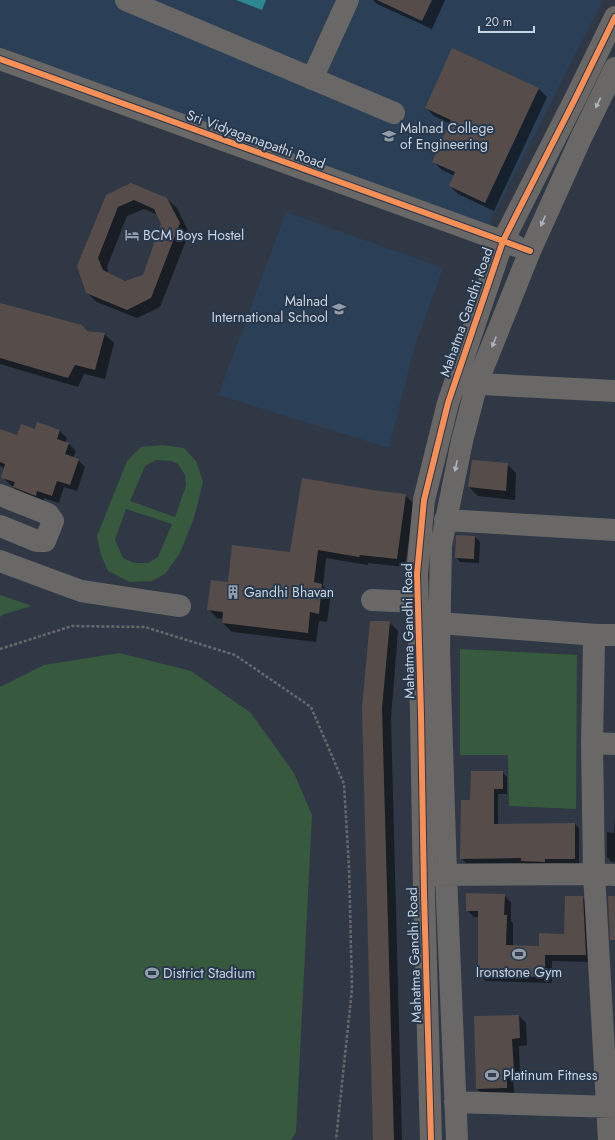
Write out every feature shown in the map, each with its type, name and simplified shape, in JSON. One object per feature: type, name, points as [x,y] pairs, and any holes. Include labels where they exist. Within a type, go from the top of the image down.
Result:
[{"type":"street","points":[[126,0],[394,113]]},
{"type":"street","points":[[312,79],[348,0]]},
{"type":"street","name":"Mahatma Gandhi Road","points":[[431,1140],[417,574],[424,500],[448,403],[503,240],[615,17]]},
{"type":"street","name":"Sri Vidyaganapathi Road","points":[[0,59],[503,240],[530,252]]},
{"type":"street","points":[[457,1140],[446,874],[439,651],[441,545],[462,441],[477,383],[530,252],[581,138],[615,68]]},
{"type":"street","points":[[455,382],[615,391]]},
{"type":"street","points":[[0,495],[48,514],[53,522],[45,541],[37,541],[0,526]]},
{"type":"street","points":[[445,520],[615,530]]},
{"type":"street","points":[[0,561],[82,591],[180,606]]},
{"type":"street","points":[[372,600],[418,602]]},
{"type":"street","points":[[439,623],[606,635]]},
{"type":"street","points":[[606,635],[594,642],[592,742],[594,874],[608,998],[611,1106],[609,1140]]},
{"type":"street","points":[[592,742],[615,744]]},
{"type":"street","points":[[424,875],[615,875]]},
{"type":"street","points":[[456,1102],[611,1106]]},
{"type":"path","points":[[0,649],[72,626],[145,627],[235,655],[311,707],[344,784],[349,867],[352,989],[336,1140]]},
{"type":"shaded area","name":"Malnad College of Engineering","points":[[0,0],[603,0],[489,225],[0,47]]},
{"type":"shaded area","points":[[236,0],[266,0],[262,10]]},
{"type":"shaded area","name":"Malnad International School","points":[[286,212],[443,268],[414,349],[389,448],[218,395]]},
{"type":"green space","points":[[162,445],[184,448],[196,461],[203,482],[194,518],[180,553],[165,574],[152,581],[130,582],[108,571],[101,555],[97,536],[127,461],[141,447]],"holes":[[[156,460],[171,461],[178,464],[185,475],[186,486],[175,517],[130,501],[145,466]],[[126,509],[172,524],[158,557],[148,563],[134,563],[123,558],[115,540]]]},
{"type":"green space","points":[[0,595],[32,606],[4,614],[0,617]]},
{"type":"green space","points":[[460,649],[577,655],[576,809],[509,806],[508,755],[460,755]]},
{"type":"green space","name":"District Stadium","points":[[119,653],[191,671],[251,713],[294,773],[312,815],[296,1132],[291,1140],[0,1140],[0,687],[44,665]]},
{"type":"building","points":[[377,0],[432,0],[422,21]]},
{"type":"building","points":[[452,48],[539,88],[485,203],[449,186],[455,172],[432,162],[451,120],[425,108]]},
{"type":"building","points":[[131,183],[167,198],[180,223],[151,298],[127,310],[86,293],[77,266],[106,195]],"holes":[[[134,200],[154,209],[161,224],[143,275],[125,281],[103,270],[98,258],[118,207]]]},
{"type":"building","points":[[0,303],[82,325],[87,331],[105,333],[95,370],[75,365],[68,378],[0,358]]},
{"type":"building","points":[[37,422],[60,430],[57,439],[69,443],[65,454],[79,459],[70,485],[57,481],[52,496],[37,491],[36,496],[13,487],[15,482],[1,478],[5,464],[0,462],[0,429],[17,435],[21,424],[35,429]]},
{"type":"building","points":[[472,460],[508,463],[506,491],[468,487]]},
{"type":"building","points":[[302,478],[406,494],[397,559],[360,555],[359,557],[318,550],[314,582],[322,584],[319,614],[310,612],[308,633],[222,623],[223,612],[207,610],[211,580],[228,582],[232,545],[290,552]]},
{"type":"building","points":[[456,535],[475,536],[474,559],[455,558]]},
{"type":"building","points":[[370,621],[390,621],[382,708],[394,1140],[373,1140],[362,708]]},
{"type":"building","points":[[471,771],[503,771],[503,789],[494,789],[494,824],[575,823],[575,859],[545,859],[545,862],[521,861],[521,858],[460,859],[461,800],[470,800]]},
{"type":"building","points":[[466,893],[505,894],[504,915],[507,915],[506,945],[539,946],[539,933],[564,934],[565,896],[583,896],[586,955],[545,955],[545,977],[478,975],[478,911],[466,911]]},
{"type":"building","points":[[608,896],[615,896],[615,940],[610,940]]},
{"type":"building","points":[[519,1015],[520,1038],[512,1039],[514,1070],[507,1070],[507,1088],[476,1089],[474,1016]]},
{"type":"cycle path","points":[[431,1140],[417,574],[424,500],[448,403],[503,241],[615,17]]},
{"type":"cycle path","points":[[0,59],[530,251]]},
{"type":"place","name":"Malnad College of Engineering","points":[[389,136]]},
{"type":"place","name":"BCM Boys Hostel","points":[[132,235]]},
{"type":"place","name":"Malnad International School","points":[[339,309]]},
{"type":"place","name":"Gandhi Bhavan","points":[[233,592]]},
{"type":"place","name":"Ironstone Gym","points":[[519,954]]},
{"type":"place","name":"District Stadium","points":[[152,973]]},
{"type":"place","name":"Platinum Fitness","points":[[492,1075]]}]
